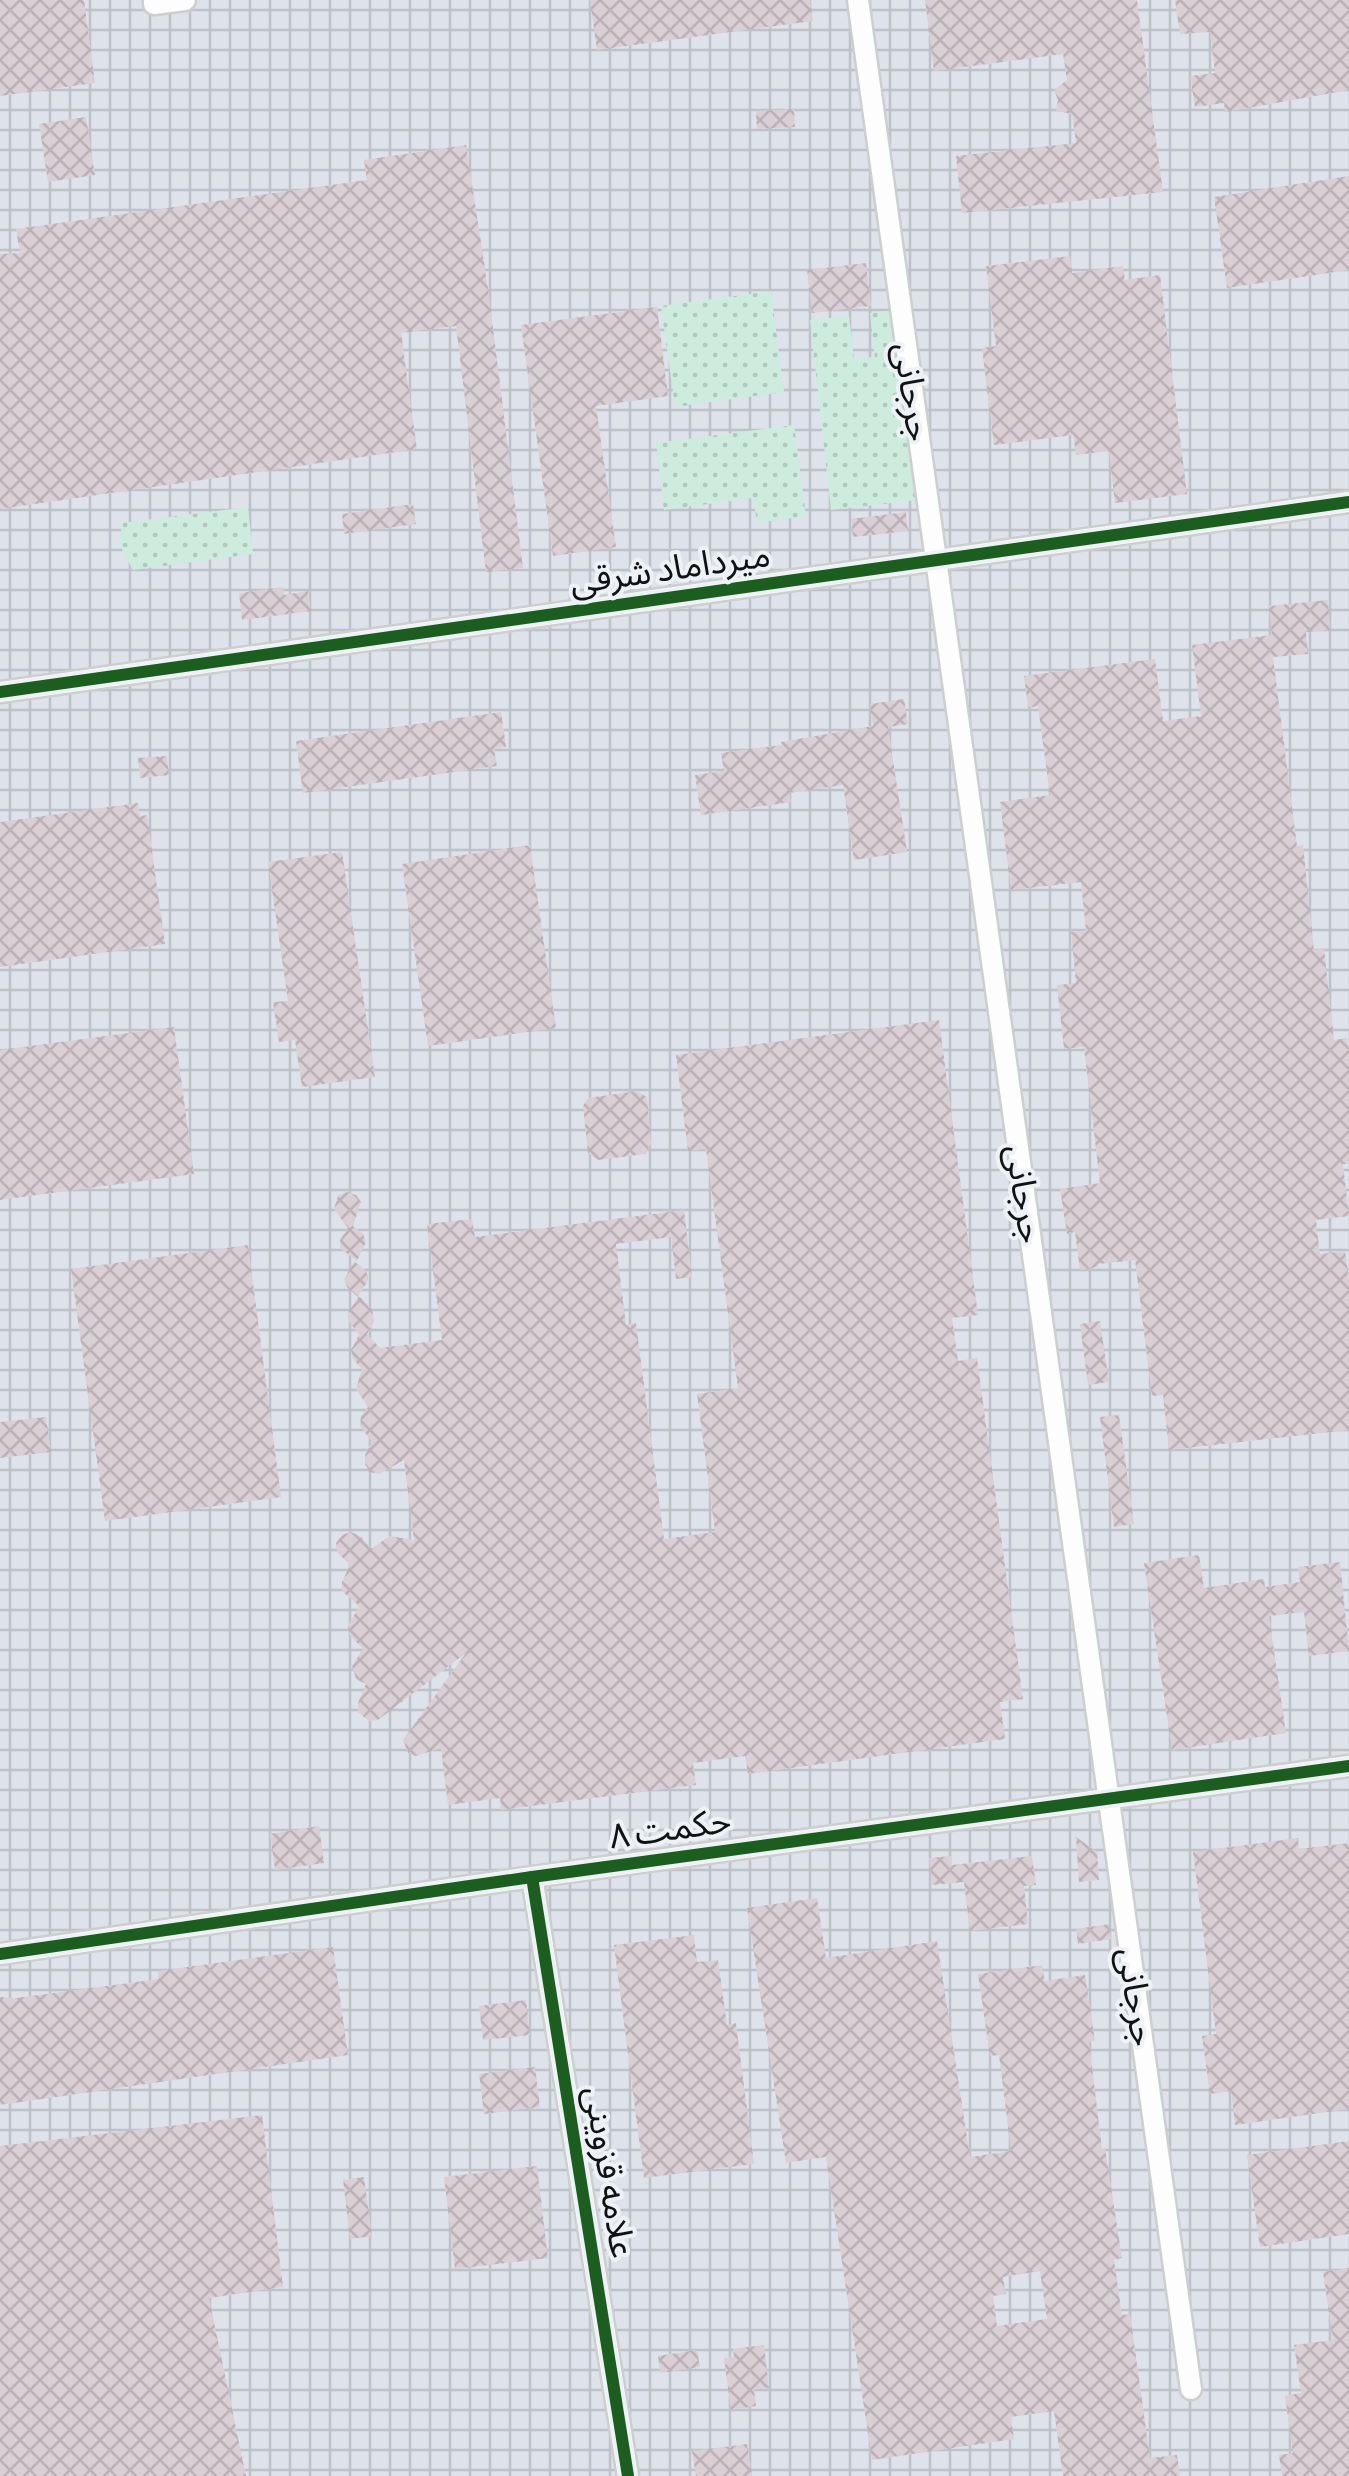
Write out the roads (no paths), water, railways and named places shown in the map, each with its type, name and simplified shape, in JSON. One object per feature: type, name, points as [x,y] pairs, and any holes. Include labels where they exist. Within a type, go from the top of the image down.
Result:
[{"type":"street","points":[[154,0],[154,4],[185,0]]},
{"type":"street","name":"جرجانی","points":[[858,0],[1191,2389]]},
{"type":"street","name":"میرداماد شرقی","points":[[0,692],[1349,502]]},
{"type":"street","name":"حکمت ۸","points":[[0,1954],[1349,1766]]},
{"type":"street","name":"علامه قزوینی","points":[[532,1878],[628,2476]]}]
